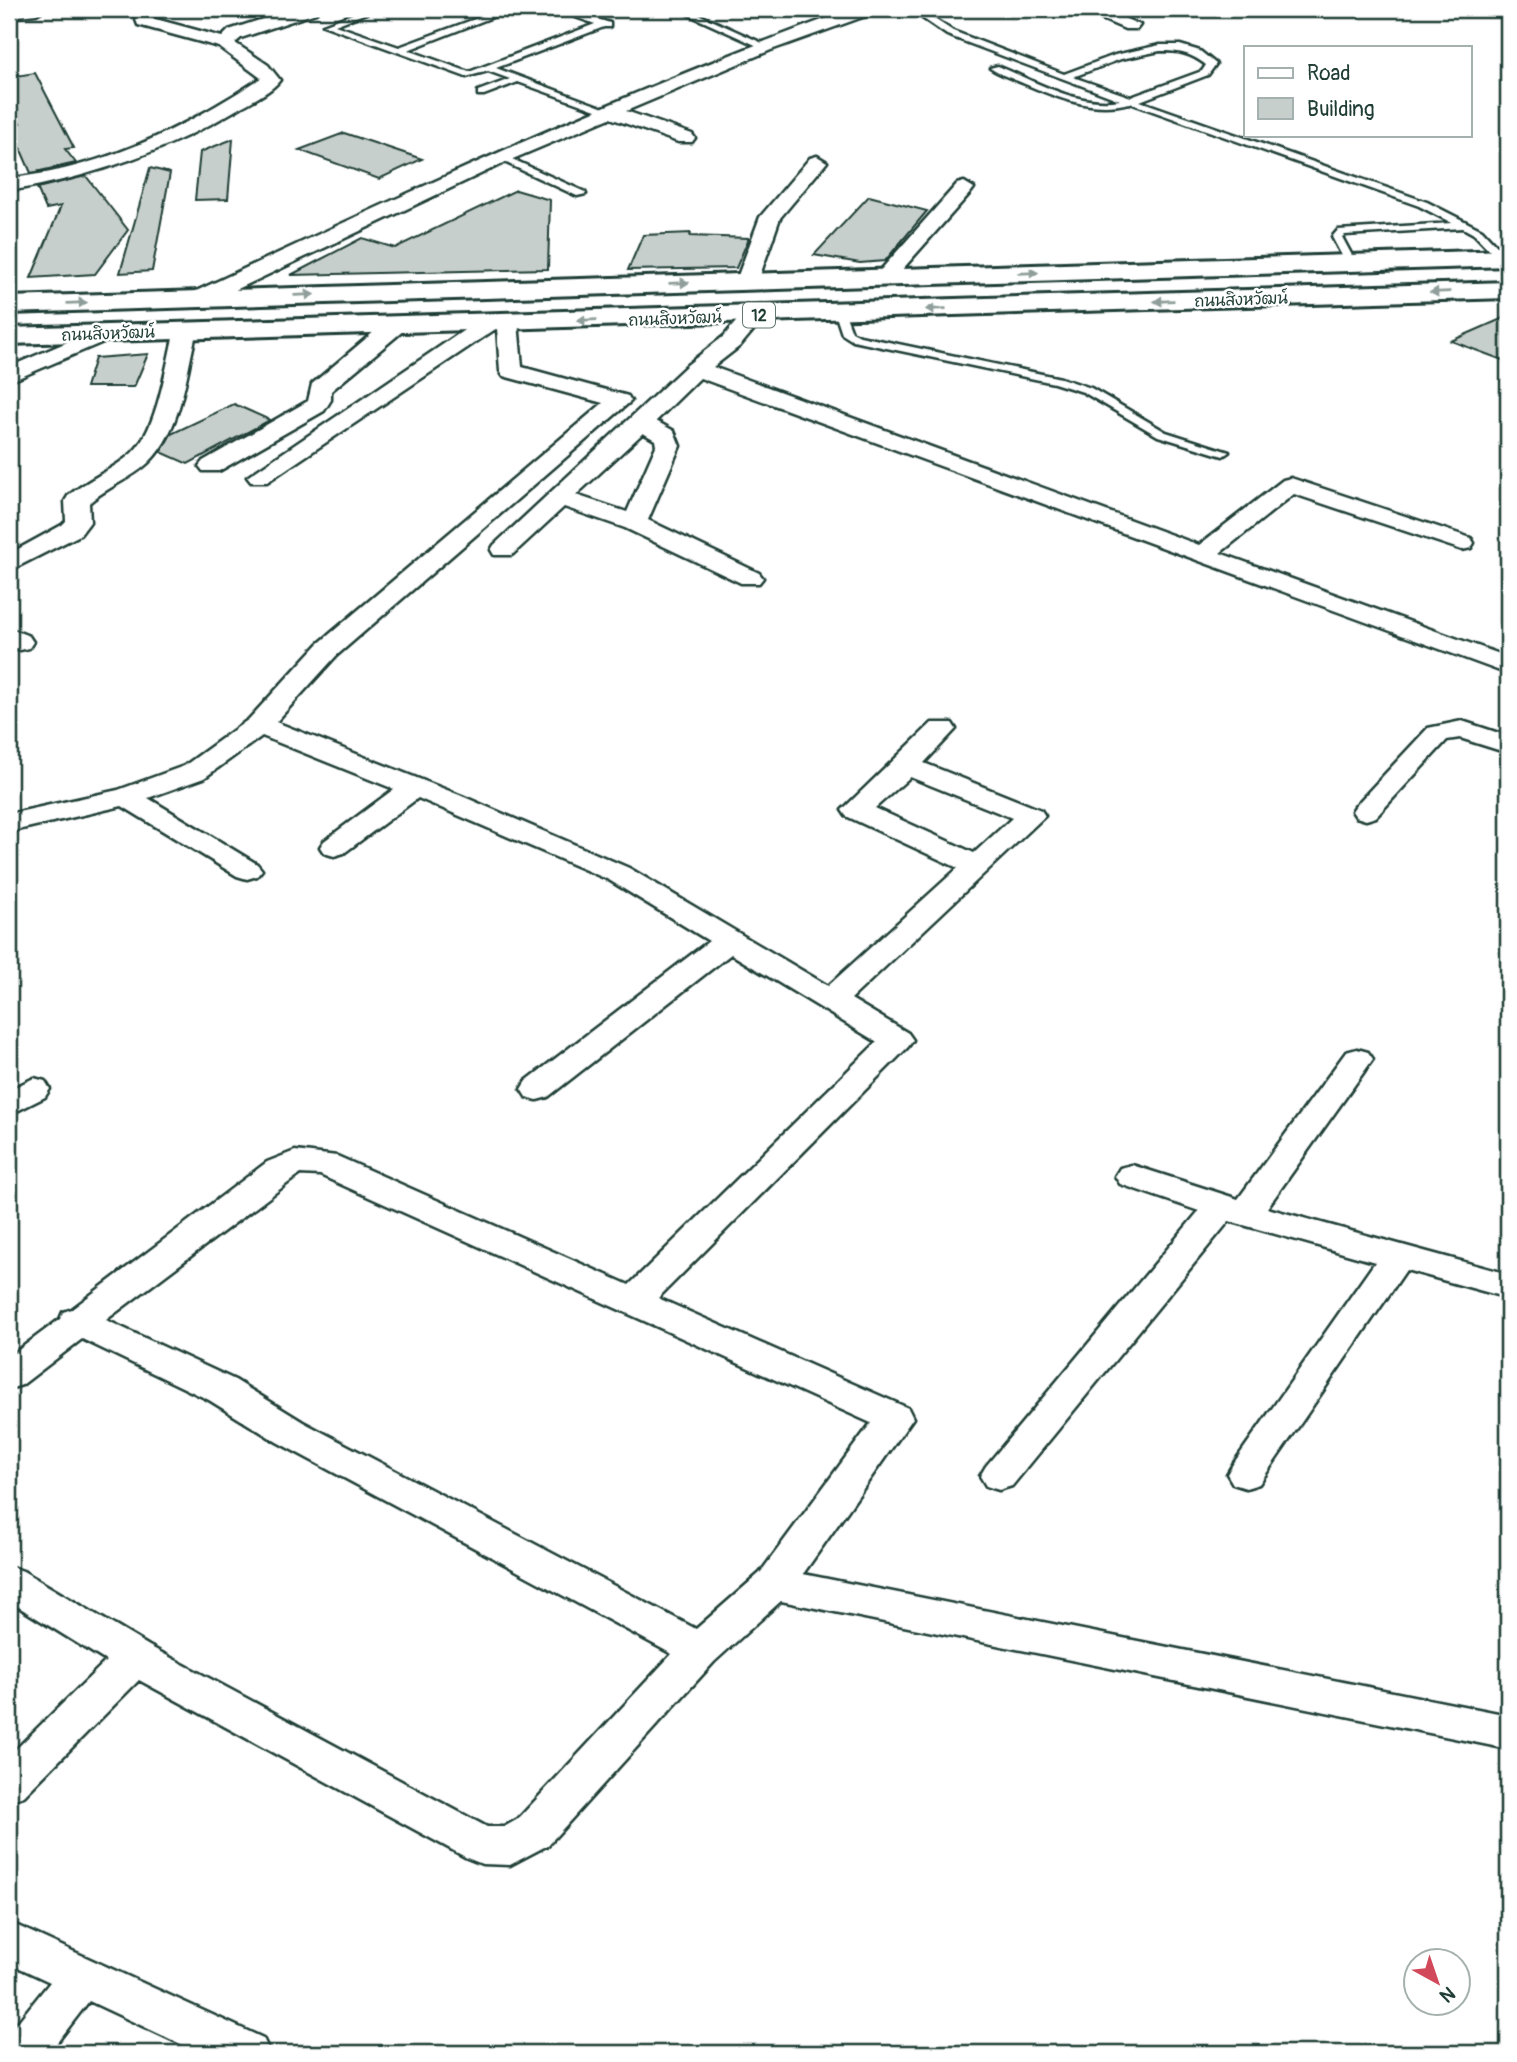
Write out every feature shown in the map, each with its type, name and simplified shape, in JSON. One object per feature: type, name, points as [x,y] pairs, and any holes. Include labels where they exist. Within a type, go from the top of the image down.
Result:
[{"type":"main road","name":"ถนนสิงหวัฒน์","points":[[9,305],[1506,258]]},
{"type":"main road","name":"ถนนสิงหวัฒน์","points":[[9,336],[754,316],[1508,290]]},
{"type":"street","points":[[9,12],[36,9]]},
{"type":"street","points":[[11,180],[86,170],[174,138],[271,80],[266,70],[231,51],[225,43],[144,21],[141,9]]},
{"type":"street","points":[[225,43],[235,34],[310,9]]},
{"type":"street","points":[[200,298],[501,157],[607,111],[765,46],[868,9]]},
{"type":"street","points":[[1087,9],[1131,24]]},
{"type":"street","points":[[806,13],[832,22]]},
{"type":"street","points":[[607,111],[685,138]]},
{"type":"street","points":[[747,281],[770,217],[817,162]]},
{"type":"street","points":[[885,277],[964,188]]},
{"type":"street","points":[[503,550],[563,499],[695,370],[732,341],[754,316]]},
{"type":"street","points":[[9,823],[126,797],[194,772],[259,725],[327,650],[620,401],[512,371],[499,323],[259,477]]},
{"type":"street","points":[[211,466],[316,407],[320,400],[320,389],[396,325]]},
{"type":"street","points":[[9,564],[71,530],[78,522],[77,501],[86,492],[142,456],[158,429],[186,330]]},
{"type":"street","points":[[9,375],[107,332]]},
{"type":"street","points":[[695,370],[720,375],[1508,666]]},
{"type":"street","points":[[634,523],[668,446],[666,436],[641,424]]},
{"type":"street","points":[[1202,555],[1291,485],[1462,543]]},
{"type":"street","points":[[563,499],[634,523],[750,578]]},
{"type":"street","points":[[259,725],[415,787],[619,874],[897,1040],[634,1301]]},
{"type":"street","points":[[943,729],[856,810],[978,866]]},
{"type":"street","points":[[1366,811],[1438,734],[1462,729],[1508,745]]},
{"type":"street","points":[[830,1001],[1031,816],[906,766]]},
{"type":"street","points":[[334,847],[415,787]]},
{"type":"street","points":[[126,797],[247,870]]},
{"type":"street","points":[[537,1089],[729,940]]},
{"type":"street","points":[[999,1476],[1233,1210],[1357,1059]]},
{"type":"street","points":[[9,1376],[76,1321],[279,1170],[295,1162],[311,1161],[895,1418],[774,1584],[700,1650],[533,1832],[510,1846],[482,1845],[135,1658],[9,1582]]},
{"type":"street","points":[[1132,1176],[1233,1210],[1508,1286]]},
{"type":"street","points":[[1246,1474],[1399,1254]]},
{"type":"street","points":[[76,1321],[222,1390],[290,1432],[700,1650]]},
{"type":"street","points":[[774,1584],[1508,1732]]},
{"type":"street","points":[[9,1783],[135,1658]]},
{"type":"street","points":[[9,1942],[247,2053]]},
{"type":"street","points":[[21,2053],[82,1976]]},
{"type":"lane","points":[[373,9],[327,25],[469,75],[608,25],[557,9]]},
{"type":"lane","points":[[398,51],[509,9]]},
{"type":"lane","points":[[680,9],[765,46]]},
{"type":"lane","points":[[913,9],[950,33],[1063,77],[1423,204],[1467,225],[1506,258]]},
{"type":"lane","points":[[995,68],[1092,104],[1112,105],[1205,73],[1211,64],[1195,53],[1156,48],[1138,51],[1063,77]]},
{"type":"lane","points":[[488,68],[607,111]]},
{"type":"lane","points":[[481,93],[518,79]]},
{"type":"lane","points":[[501,157],[581,194]]},
{"type":"lane","points":[[1351,263],[1336,237],[1342,232],[1467,225]]},
{"type":"lane","points":[[840,313],[847,334],[858,339],[1057,380],[1087,390],[1162,434],[1223,452]]},
{"type":"building","points":[[35,73],[74,148],[65,149],[76,163],[31,173],[10,125],[20,123],[9,100],[9,77]]},
{"type":"building","points":[[344,133],[422,159],[379,179],[299,150]]},
{"type":"building","points":[[233,139],[228,199],[195,200],[200,152]]},
{"type":"building","points":[[150,168],[170,173],[152,271],[120,273]]},
{"type":"building","points":[[86,176],[128,230],[95,274],[31,278],[61,206],[46,209],[37,188]]},
{"type":"building","points":[[516,190],[550,200],[548,269],[291,275],[362,238],[395,248]]},
{"type":"building","points":[[869,196],[927,211],[885,261],[860,263],[814,255]]},
{"type":"building","points":[[691,233],[690,236],[749,238],[736,268],[628,270],[643,235]]},
{"type":"building","points":[[1508,316],[1508,362],[1451,341]]},
{"type":"building","points":[[148,354],[134,387],[86,387],[95,358]]},
{"type":"building","points":[[234,404],[270,420],[188,464],[161,452],[171,434]]}]
